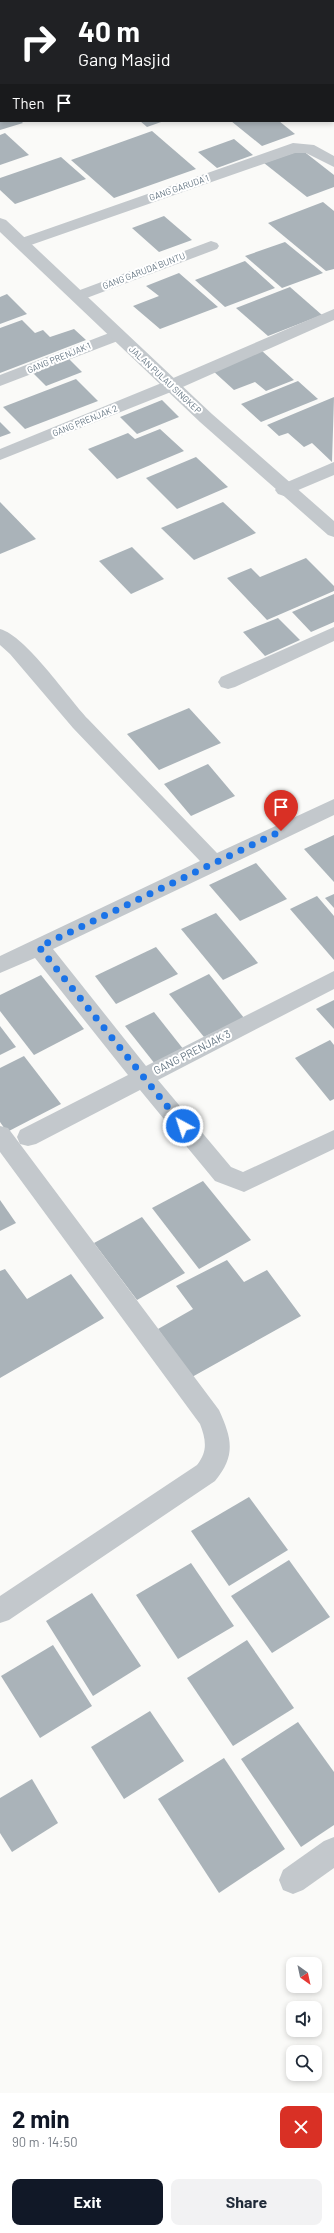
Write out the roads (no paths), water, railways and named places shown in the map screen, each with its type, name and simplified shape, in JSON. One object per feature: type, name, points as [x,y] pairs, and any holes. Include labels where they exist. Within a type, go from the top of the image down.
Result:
[{"type":"street","name":"GANG GARUDA 1","points":[[22,243],[293,148],[309,148],[334,162]]},
{"type":"street","name":"JALAN PULAU SINGKEP","points":[[0,223],[78,296],[170,386],[284,490],[334,531]]},
{"type":"street","name":"GANG GARUDA BUNTU","points":[[78,296],[211,246]]},
{"type":"street","name":"GANG PRENJAK 2","points":[[0,456],[170,386],[334,314]]},
{"type":"street","name":"GANG PRENJAK 1","points":[[0,381],[117,334]]},
{"type":"street","points":[[284,490],[334,468]]},
{"type":"street","points":[[228,682],[334,633]]},
{"type":"street","points":[[0,635],[17,649],[80,723],[214,862]]},
{"type":"street","points":[[0,965],[334,806]]},
{"type":"street","points":[[39,947],[143,1078],[223,1174],[244,1182],[334,1139]]},
{"type":"street","name":"GANG PRENJAK 3","points":[[28,1137],[334,979]]},
{"type":"street","points":[[0,1135],[210,1418],[217,1436],[219,1450],[218,1457],[206,1473],[0,1611]]},
{"type":"street","points":[[293,1880],[334,1851]]}]
